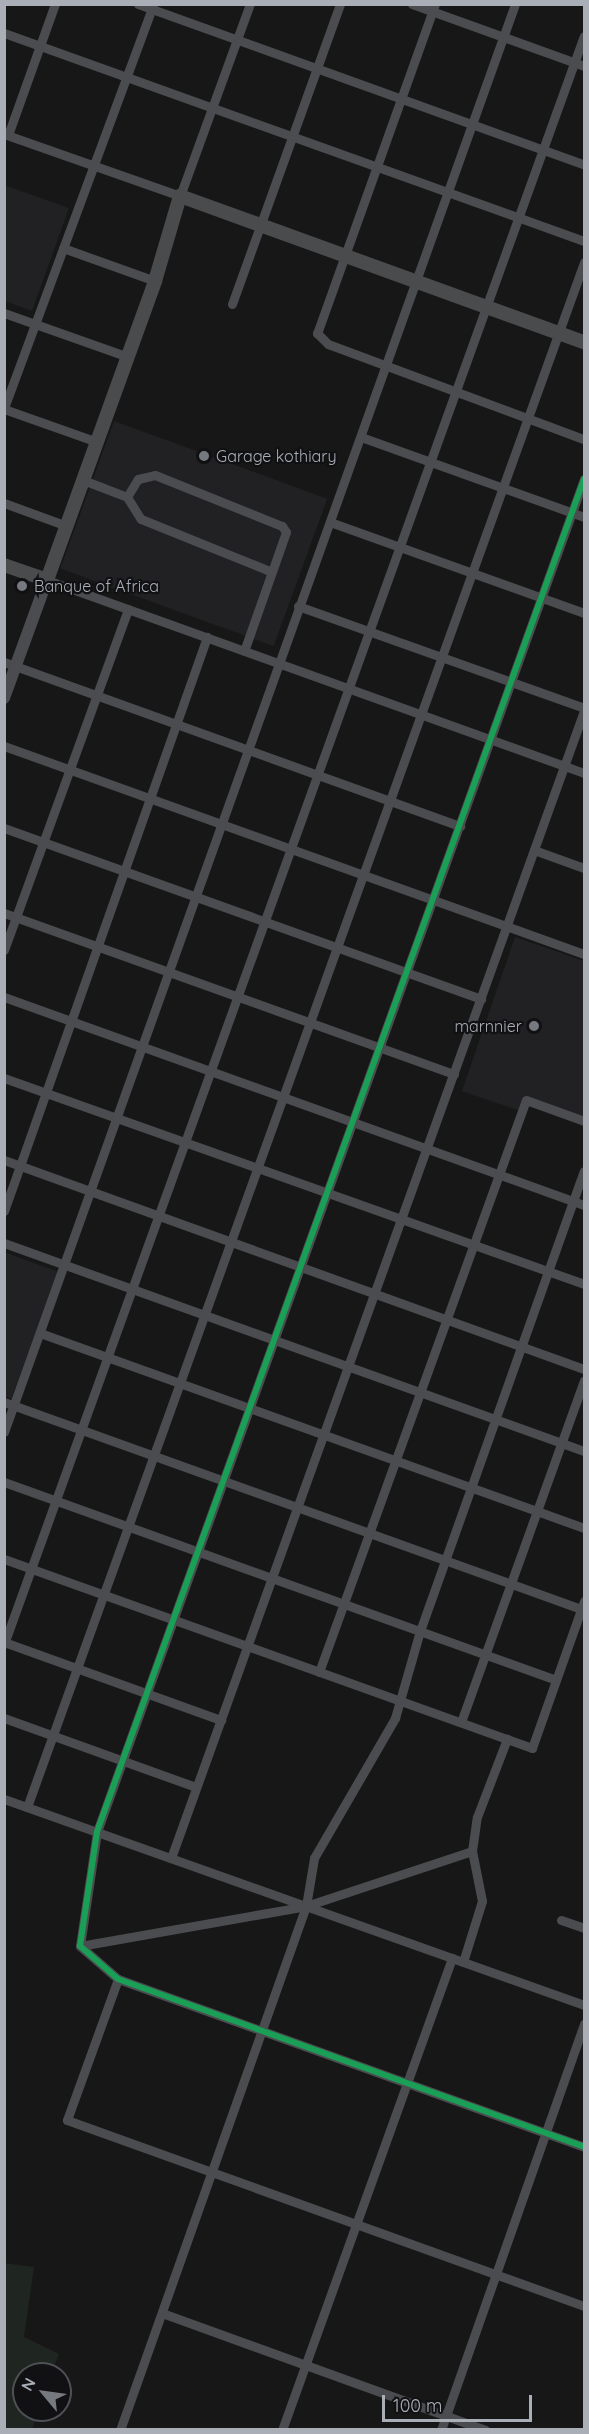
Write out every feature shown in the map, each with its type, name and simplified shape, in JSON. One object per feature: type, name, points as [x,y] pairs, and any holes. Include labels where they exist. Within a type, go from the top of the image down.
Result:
[{"type":"main road","points":[[4,565],[47,580],[155,281],[180,196],[585,342]]},
{"type":"street","points":[[55,4],[6,134],[180,196],[250,4]]},
{"type":"street","points":[[138,4],[152,7],[237,40],[585,165]]},
{"type":"street","points":[[232,303],[340,4]]},
{"type":"street","points":[[412,4],[434,8],[504,37],[580,64]]},
{"type":"street","points":[[4,1432],[9,1404],[40,1333],[280,663],[298,606],[516,4]]},
{"type":"street","points":[[97,442],[4,408],[152,7]]},
{"type":"street","points":[[434,8],[317,333],[328,344],[585,439]]},
{"type":"street","points":[[4,33],[585,241]]},
{"type":"street","points":[[220,1720],[5,1643],[543,150],[580,64],[585,36]]},
{"type":"street","points":[[63,248],[155,281]]},
{"type":"street","points":[[27,1807],[585,262]]},
{"type":"street","points":[[4,313],[128,357]]},
{"type":"street","points":[[361,437],[585,517]]},
{"type":"street","points":[[127,497],[138,479],[155,475],[276,520],[285,532],[244,651]]},
{"type":"street","points":[[83,480],[127,497],[141,519],[272,572]]},
{"type":"street","points":[[80,1946],[97,1832],[585,480]]},
{"type":"street","points":[[4,503],[67,526]]},
{"type":"street","points":[[330,522],[585,613]]},
{"type":"street","points":[[4,698],[10,664],[47,580],[585,773]]},
{"type":"street","points":[[171,1858],[585,710],[298,606]]},
{"type":"street","points":[[4,950],[43,843],[67,768],[128,609]]},
{"type":"street","points":[[4,1210],[71,1020],[127,872],[150,798],[207,637]]},
{"type":"street","points":[[10,664],[460,826]]},
{"type":"street","points":[[4,746],[433,900],[583,950]]},
{"type":"street","points":[[4,828],[481,999]]},
{"type":"street","points":[[534,850],[585,868]]},
{"type":"street","points":[[4,913],[454,1074]]},
{"type":"street","points":[[4,997],[585,1205]]},
{"type":"street","points":[[4,1078],[260,1166],[585,1284]]},
{"type":"street","points":[[320,1672],[526,1100],[585,1120]]},
{"type":"street","points":[[4,1160],[585,1369]]},
{"type":"street","points":[[120,2430],[306,1906],[314,1858],[395,1718],[420,1631],[585,1171]]},
{"type":"street","points":[[4,1243],[585,1451]]},
{"type":"street","points":[[40,1333],[585,1528]]},
{"type":"street","points":[[461,1722],[585,1380]]},
{"type":"street","points":[[4,1559],[532,1748],[584,1607],[511,1584],[9,1404]]},
{"type":"street","points":[[4,1482],[556,1680]]},
{"type":"street","points":[[4,1718],[196,1787]]},
{"type":"street","points":[[463,1962],[482,1901],[472,1851],[477,1817],[507,1739]]},
{"type":"street","points":[[4,1799],[585,2005]]},
{"type":"street","points":[[80,1946],[306,1906],[472,1851]]},
{"type":"street","points":[[561,1920],[585,1928]]},
{"type":"street","points":[[80,1946],[118,1979],[585,2146]]},
{"type":"street","points":[[282,2430],[453,1958]]},
{"type":"street","points":[[118,1979],[67,2120],[585,2306]]},
{"type":"street","points":[[441,2430],[585,2023]]},
{"type":"street","points":[[162,2313],[486,2430]]},
{"type":"shaded area","points":[[4,185],[69,208],[32,311],[5,301]]},
{"type":"shaded area","points":[[114,421],[327,499],[274,646],[60,569]]},
{"type":"shaded area","name":"marnnier","points":[[515,937],[584,961],[584,1117],[531,1099],[526,1113],[462,1091]]},
{"type":"shaded area","points":[[4,1252],[59,1272],[11,1399],[4,1396]]},
{"type":"shaded area","points":[[4,2263],[34,2267],[24,2337],[59,2354],[56,2362],[12,2362],[12,2422],[35,2422],[32,2429],[5,2429]]},
{"type":"cycle path","points":[[584,479],[97,1832],[80,1946],[118,1979],[584,2147]]},
{"type":"place","name":"Garage kothiary","points":[[204,456]]},
{"type":"place","name":"Banque of Africa","points":[[22,586]]},
{"type":"place","name":"marnnier","points":[[534,1026]]}]
